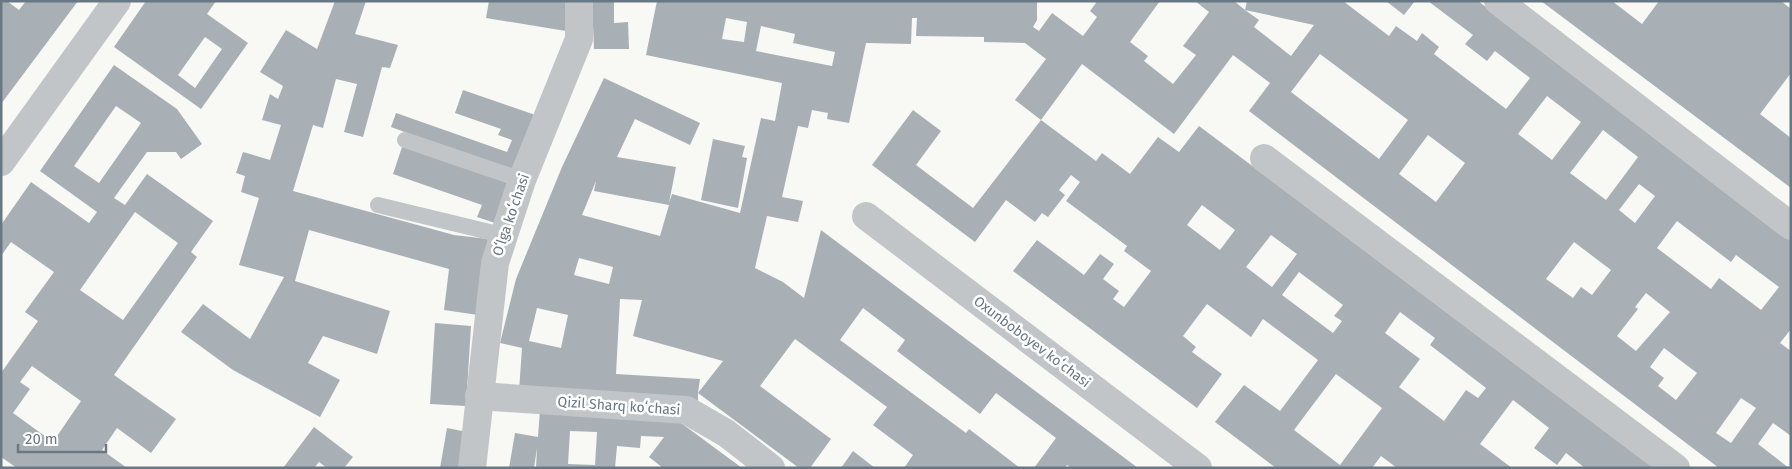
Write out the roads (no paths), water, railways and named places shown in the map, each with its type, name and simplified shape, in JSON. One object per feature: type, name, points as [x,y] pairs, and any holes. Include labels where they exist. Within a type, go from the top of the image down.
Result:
[{"type":"street","points":[[1,162],[118,1]]},
{"type":"street","name":"Oʻlga koʻchasi","points":[[472,468],[495,263],[502,235],[522,180],[579,38],[579,1]]},
{"type":"street","points":[[1498,1],[1791,226]]},
{"type":"street","points":[[1264,158],[1676,468]]},
{"type":"street","name":"Oxunboboyev koʻchasi","points":[[866,216],[1198,468]]},
{"type":"street","name":"Qizil Sharq koʻchasi","points":[[479,396],[686,410],[726,433],[770,468]]},
{"type":"lane","points":[[405,140],[522,180]]},
{"type":"lane","points":[[378,206],[502,235]]}]
